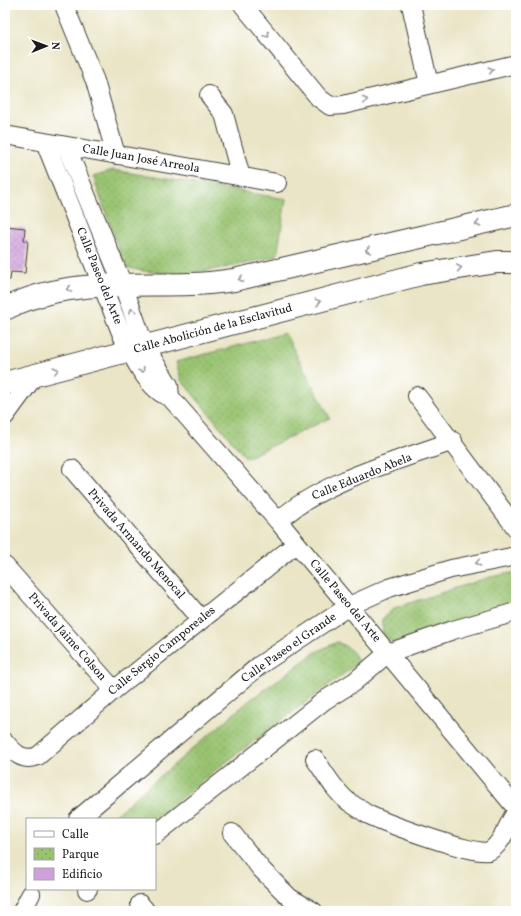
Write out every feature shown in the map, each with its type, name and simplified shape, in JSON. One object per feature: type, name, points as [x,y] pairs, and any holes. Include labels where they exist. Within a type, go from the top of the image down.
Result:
[{"type":"main road","points":[[5,309],[39,295],[69,289],[102,285],[194,284],[234,280],[516,215]]},
{"type":"main road","name":"Calle Abolición de la Esclavitud","points":[[5,383],[421,274],[497,262],[516,262]]},
{"type":"street","points":[[64,5],[95,81],[116,155]]},
{"type":"street","points":[[243,5],[320,98],[330,106],[343,105],[516,64]]},
{"type":"street","points":[[411,5],[429,84]]},
{"type":"street","points":[[209,95],[224,114],[241,177]]},
{"type":"street","name":"Calle Juan José Arreola","points":[[5,135],[277,183]]},
{"type":"street","name":"Calle Paseo del Arte","points":[[45,142],[102,285],[137,349],[154,390],[170,397],[278,521],[516,808]]},
{"type":"street","name":"Calle Paseo del Arte","points":[[66,146],[123,285],[137,349]]},
{"type":"street","points":[[66,196],[84,192]]},
{"type":"street","points":[[5,416],[35,375]]},
{"type":"street","points":[[418,396],[453,441],[516,528]]},
{"type":"street","name":"Calle Eduardo Abela","points":[[278,521],[295,506],[323,491],[359,475],[453,441]]},
{"type":"street","name":"Privada Armando Menocal","points":[[72,468],[201,619]]},
{"type":"street","name":"Calle Sergio Camporeales","points":[[5,742],[15,754],[29,758],[43,753],[114,690],[296,544]]},
{"type":"street","name":"Calle Paseo el Grande","points":[[79,818],[260,665],[349,606],[389,588],[451,569],[516,556]]},
{"type":"street","name":"Privada Jaime Colson","points":[[5,566],[114,690]]},
{"type":"street","points":[[156,834],[325,700],[354,682],[388,653],[453,630],[516,612]]},
{"type":"street","points":[[315,759],[329,779],[348,801],[368,814],[460,848],[478,852],[489,851],[502,837],[516,812]]},
{"type":"street","points":[[232,834],[262,870],[290,898],[313,911]]},
{"type":"street","points":[[22,911],[31,894]]},
{"type":"green space","points":[[113,170],[286,199],[277,256],[240,265],[182,273],[144,271],[125,267],[93,176]]},
{"type":"green space","points":[[285,333],[330,418],[246,458],[181,380],[176,362]]},
{"type":"green space","points":[[516,572],[516,610],[397,645],[383,636],[382,619],[394,608],[490,577]]},
{"type":"green space","points":[[337,642],[355,655],[358,663],[217,769],[156,818],[111,818],[250,700],[316,652]]},
{"type":"building","points":[[5,226],[25,228],[24,240],[28,241],[25,273],[11,272],[10,280],[5,280]]}]
